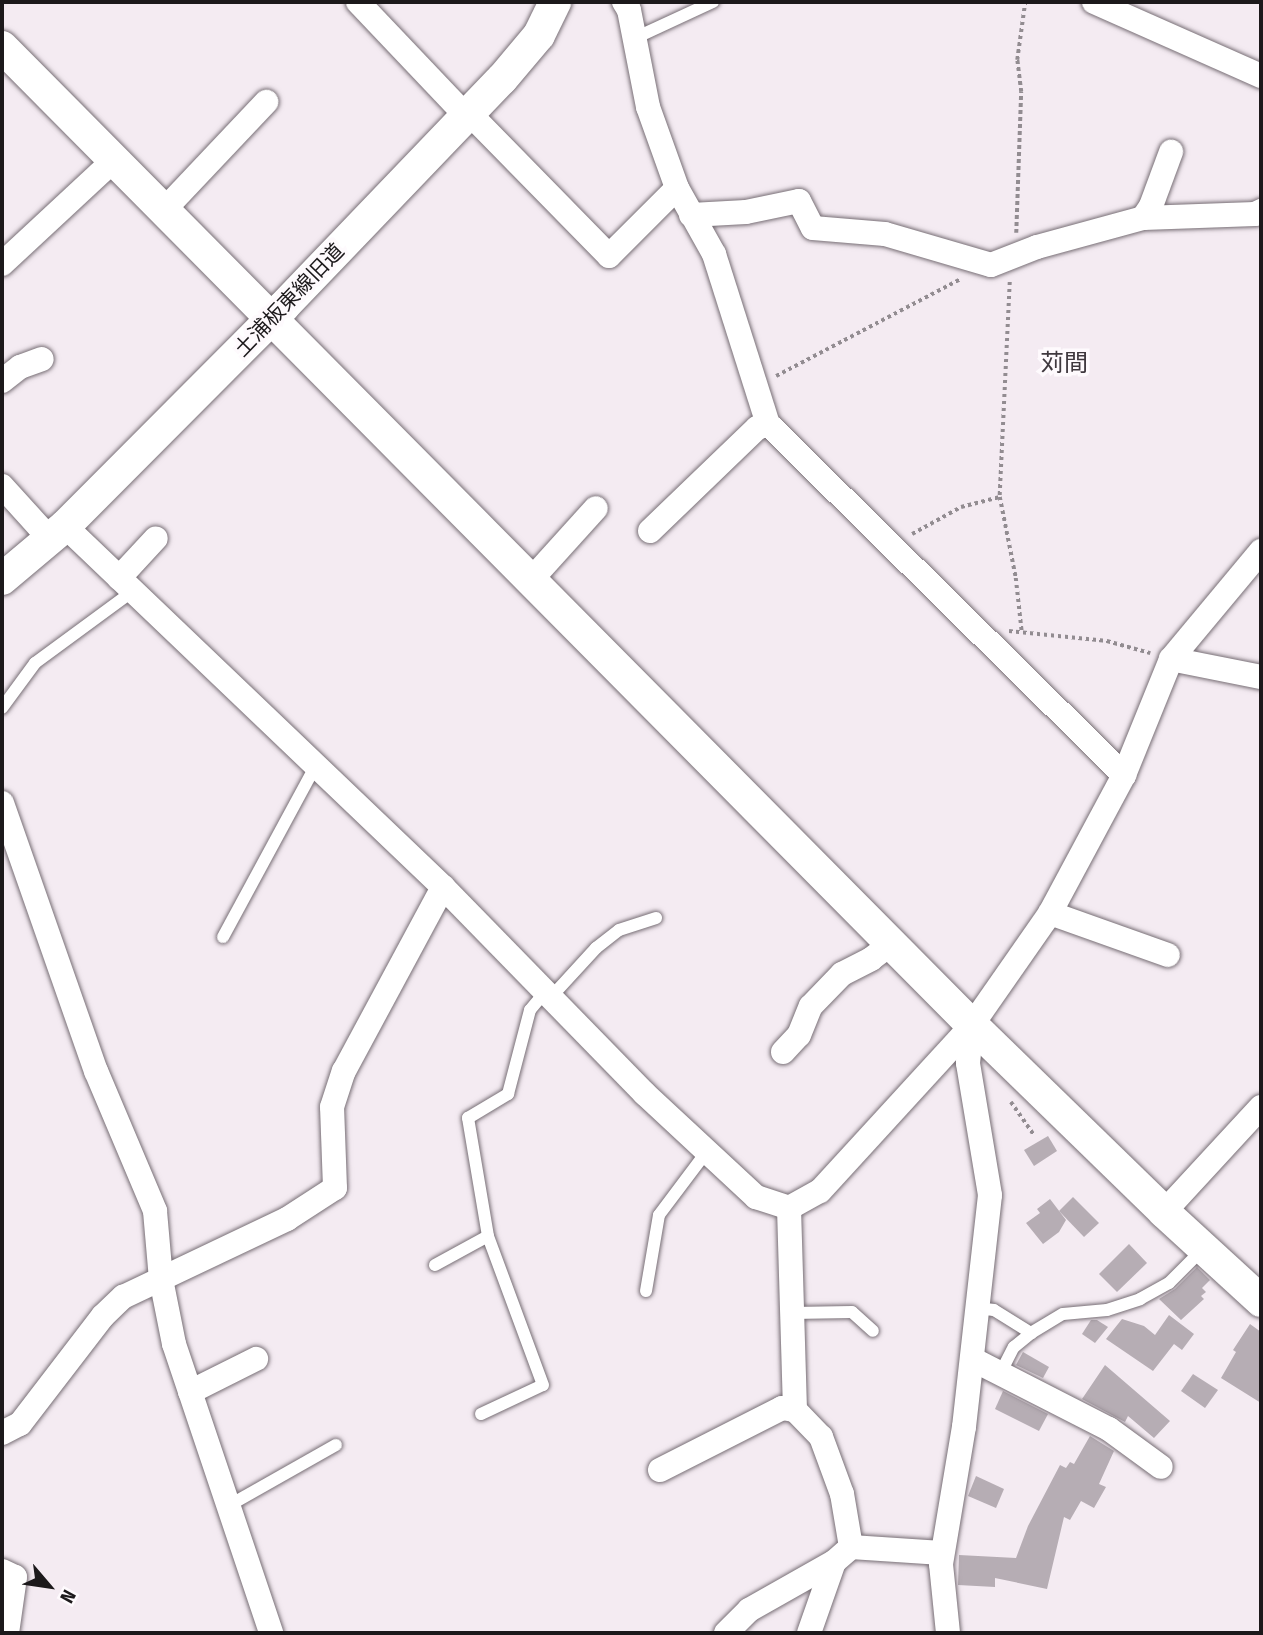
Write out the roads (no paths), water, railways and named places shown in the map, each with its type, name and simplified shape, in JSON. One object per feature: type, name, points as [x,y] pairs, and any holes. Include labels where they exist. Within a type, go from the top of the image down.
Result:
[{"type":"street","points":[[358,2],[609,256],[677,188]]},
{"type":"street","name":"土浦板東線旧道","points":[[2,579],[57,533],[271,320],[539,35],[555,2]]},
{"type":"street","points":[[624,2],[635,37],[648,107],[677,188],[714,254],[758,385],[768,424],[1124,775]]},
{"type":"street","points":[[1094,2],[1261,76]]},
{"type":"street","points":[[2,47],[972,1025],[1164,1212],[1261,1301]]},
{"type":"street","points":[[164,211],[266,102]]},
{"type":"street","points":[[1143,218],[1151,206],[1171,152]]},
{"type":"street","points":[[2,264],[114,160]]},
{"type":"street","points":[[691,215],[746,212],[799,201],[813,228],[860,229],[1001,260],[1143,218],[1261,211]]},
{"type":"street","points":[[2,381],[20,367],[42,359]]},
{"type":"street","points":[[650,531],[757,428],[768,424]]},
{"type":"street","points":[[2,486],[57,533],[126,584],[443,887],[644,1093],[756,1197],[789,1208],[820,1191],[972,1025],[1049,913],[1124,775],[1171,659],[1261,551]]},
{"type":"street","points":[[530,581],[596,508]]},
{"type":"street","points":[[126,584],[156,538]]},
{"type":"street","points":[[1171,659],[1261,677]]},
{"type":"street","points":[[2,803],[96,1071],[155,1211],[162,1279],[174,1345],[271,1633]]},
{"type":"street","points":[[2,1433],[20,1424],[103,1316],[123,1297],[286,1219],[335,1188],[332,1107],[344,1071],[443,887]]},
{"type":"street","points":[[1049,913],[1168,955]]},
{"type":"street","points":[[783,1052],[799,1035],[811,1006],[834,982],[891,944]]},
{"type":"street","points":[[948,1633],[942,1553],[964,1427],[990,1195],[968,1063],[972,1025]]},
{"type":"street","points":[[1164,1212],[1261,1107]]},
{"type":"street","points":[[789,1208],[795,1410]]},
{"type":"street","points":[[190,1392],[257,1359]]},
{"type":"street","points":[[972,1359],[1109,1429],[1161,1467]]},
{"type":"street","points":[[660,1470],[782,1408],[795,1410],[821,1437],[842,1494],[843,1554],[809,1633]]},
{"type":"street","points":[[726,1633],[749,1610],[843,1554],[942,1553]]},
{"type":"street","points":[[2,1571],[15,1577],[7,1633]]},
{"type":"lane","points":[[635,37],[713,2]]},
{"type":"lane","points":[[2,708],[35,663],[126,584]]},
{"type":"lane","points":[[223,937],[316,765]]},
{"type":"lane","points":[[481,1414],[543,1385],[488,1236],[468,1118],[508,1094],[530,1010],[619,930],[656,918]]},
{"type":"lane","points":[[646,1292],[659,1215],[707,1151]]},
{"type":"lane","points":[[435,1265],[488,1236]]},
{"type":"lane","points":[[1000,1373],[1014,1347],[1031,1333],[1063,1314],[1107,1310],[1140,1298],[1169,1283],[1203,1248]]},
{"type":"lane","points":[[978,1308],[994,1310],[1031,1333]]},
{"type":"lane","points":[[792,1313],[852,1312],[873,1331]]},
{"type":"lane","points":[[228,1506],[336,1445]]},
{"type":"district","name":"苅間","points":[[1064,364]]}]
